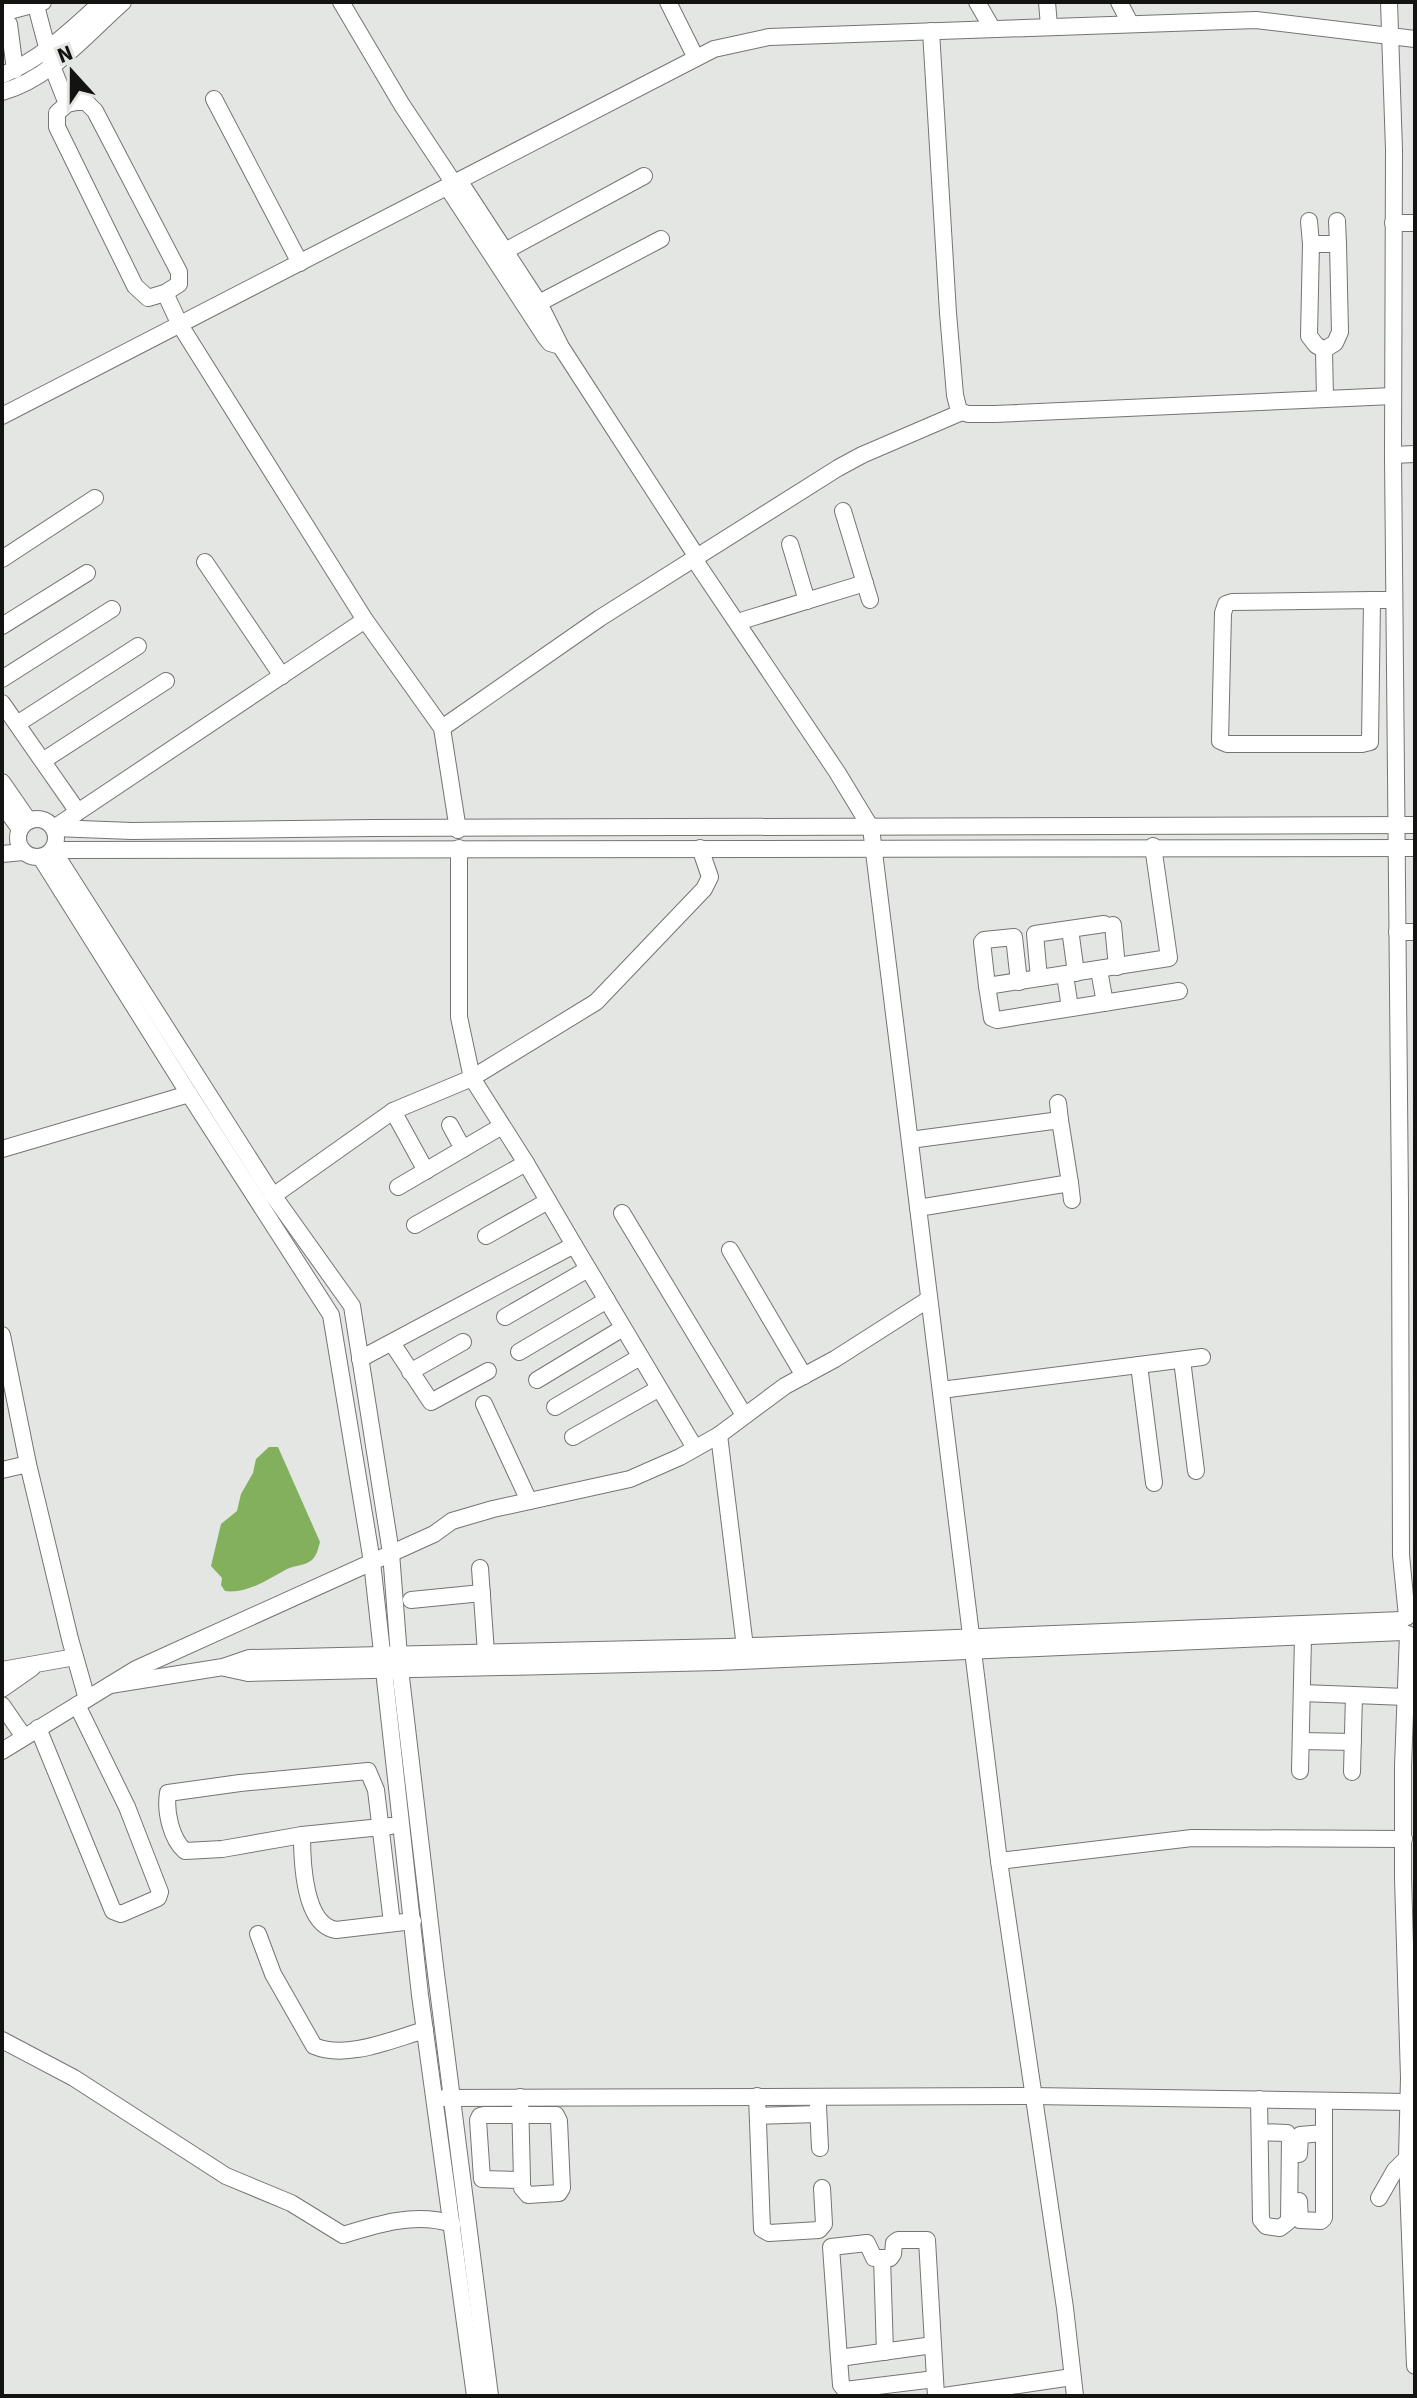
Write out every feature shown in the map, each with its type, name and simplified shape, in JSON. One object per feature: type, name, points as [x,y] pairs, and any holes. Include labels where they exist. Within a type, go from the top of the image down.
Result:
[{"type":"street","points":[[2,92],[22,85],[102,2]]},
{"type":"street","points":[[67,104],[50,58],[38,3],[5,19],[8,72],[50,58],[123,2]]},
{"type":"street","points":[[341,2],[546,338],[561,347]]},
{"type":"street","points":[[977,2],[992,28]]},
{"type":"street","points":[[1047,2],[1049,26]]},
{"type":"street","points":[[1119,2],[1130,23]]},
{"type":"street","points":[[1389,2],[1397,932],[1408,1309],[1408,1484],[1401,1555],[1411,1625],[1403,1766],[1410,2109],[1407,2158],[1415,2366]]},
{"type":"street","points":[[675,4],[696,58]]},
{"type":"street","points":[[2,416],[714,49],[769,37],[1256,20],[1415,39]]},
{"type":"street","points":[[931,31],[948,313],[957,407],[962,412]]},
{"type":"street","points":[[214,99],[300,263]]},
{"type":"street","points":[[86,102],[95,111],[179,272],[179,284],[165,293],[148,298],[135,286],[57,127],[57,113],[67,104],[86,102]]},
{"type":"street","points":[[505,251],[644,176]]},
{"type":"street","points":[[454,185],[505,251],[539,303],[561,347],[697,557],[741,633],[750,640],[871,828],[999,1861],[1065,2308],[1075,2396]]},
{"type":"street","points":[[1309,221],[1309,336],[1324,350]]},
{"type":"street","points":[[1324,350],[1335,343],[1340,332],[1337,221]]},
{"type":"street","points":[[1393,223],[1415,223]]},
{"type":"street","points":[[539,303],[661,239]]},
{"type":"street","points":[[1311,244],[1338,244]]},
{"type":"street","points":[[165,293],[180,325],[310,536],[442,728],[458,830]]},
{"type":"street","points":[[1324,350],[1325,399]]},
{"type":"street","points":[[442,728],[600,618],[838,468],[962,412],[995,414],[1393,396]]},
{"type":"street","points":[[1393,455],[1415,454]]},
{"type":"street","points":[[2,559],[95,498]]},
{"type":"street","points":[[744,620],[807,601],[867,592],[843,511]]},
{"type":"street","points":[[790,544],[807,601]]},
{"type":"street","points":[[697,557],[744,620],[749,628],[750,640]]},
{"type":"street","points":[[205,562],[282,676]]},
{"type":"street","points":[[2,626],[87,573]]},
{"type":"street","points":[[1372,600],[1371,736],[1366,744],[1227,744],[1220,741],[1223,613],[1226,604],[1372,600],[1394,600]]},
{"type":"street","points":[[2,679],[112,609]]},
{"type":"street","points":[[54,828],[365,620]]},
{"type":"street","points":[[17,724],[138,646]]},
{"type":"street","points":[[1371,667],[1395,667]]},
{"type":"street","points":[[44,760],[166,681]]},
{"type":"street","points":[[1371,692],[1395,692]]},
{"type":"street","points":[[2,703],[78,812]]},
{"type":"street","points":[[2,782],[17,829],[19,846],[29,856],[459,848],[1415,848]]},
{"type":"street","points":[[2,804],[17,829]]},
{"type":"street","points":[[17,829],[44,820],[54,828],[57,837],[47,854]]},
{"type":"street","points":[[54,828],[132,831],[1415,825]]},
{"type":"street","points":[[987,986],[1165,960],[1170,954],[1153,846]]},
{"type":"street","points":[[459,848],[459,1017],[472,1078],[695,1448]]},
{"type":"street","points":[[273,1196],[393,1111],[472,1078],[596,1002],[704,889],[710,877],[700,848]]},
{"type":"street","points":[[2,854],[23,852]]},
{"type":"street","points":[[47,854],[189,1094],[331,1315],[392,1663],[443,2098],[490,2396]]},
{"type":"street","points":[[47,854],[273,1196],[352,1306],[391,1553],[392,1663],[402,1825],[425,2030],[443,2098],[452,2224],[475,2396]]},
{"type":"street","points":[[1039,978],[1035,934],[1070,929],[1108,924],[1117,967]]},
{"type":"street","points":[[1070,929],[1070,1008]]},
{"type":"street","points":[[1397,932],[1415,932]]},
{"type":"street","points":[[1019,982],[1014,937],[984,940],[992,1018],[997,1020],[1179,991]]},
{"type":"street","points":[[1099,970],[1105,1003]]},
{"type":"street","points":[[2,1149],[189,1094]]},
{"type":"street","points":[[393,1111],[426,1171]]},
{"type":"street","points":[[910,1140],[1059,1111],[1071,1192],[918,1208]]},
{"type":"street","points":[[450,1125],[463,1149]]},
{"type":"street","points":[[398,1187],[502,1126]]},
{"type":"street","points":[[415,1225],[526,1163]]},
{"type":"street","points":[[486,1236],[548,1201]]},
{"type":"street","points":[[622,1213],[744,1415]]},
{"type":"street","points":[[360,1359],[574,1245]]},
{"type":"street","points":[[730,1250],[804,1376]]},
{"type":"street","points":[[505,1317],[588,1269]]},
{"type":"street","points":[[2,1751],[110,1685],[205,1635],[434,1534],[452,1521],[630,1479],[680,1457],[929,1299]]},
{"type":"street","points":[[519,1352],[607,1300]]},
{"type":"street","points":[[537,1380],[623,1328]]},
{"type":"street","points":[[2,1335],[8,1394],[75,1657],[82,1702],[160,1892],[158,1898],[121,1914],[113,1911],[31,1733],[2,1705]]},
{"type":"street","points":[[410,1372],[463,1342]]},
{"type":"street","points":[[392,1343],[431,1402],[488,1371]]},
{"type":"street","points":[[555,1407],[640,1357]]},
{"type":"street","points":[[941,1390],[1202,1357]]},
{"type":"street","points":[[1182,1360],[1196,1471]]},
{"type":"street","points":[[1139,1365],[1154,1483]]},
{"type":"street","points":[[573,1437],[658,1389]]},
{"type":"street","points":[[484,1404],[529,1501]]},
{"type":"street","points":[[719,1435],[745,1647]]},
{"type":"street","points":[[2,1470],[28,1464]]},
{"type":"street","points":[[480,1568],[486,1653]]},
{"type":"street","points":[[411,1600],[482,1593]]},
{"type":"street","points":[[392,1663],[486,1653],[1303,1637],[1411,1625]]},
{"type":"street","points":[[110,1685],[223,1667],[249,1658],[392,1663],[718,1662],[972,1645],[1411,1625]]},
{"type":"street","points":[[1300,1771],[1303,1637]]},
{"type":"street","points":[[2,1670],[75,1657]]},
{"type":"street","points":[[2,1689],[37,1665]]},
{"type":"street","points":[[1302,1693],[1406,1697]]},
{"type":"street","points":[[1352,1772],[1354,1695]]},
{"type":"street","points":[[1301,1741],[1353,1742]]},
{"type":"street","points":[[392,1923],[381,1826],[376,1790],[368,1771],[168,1793],[175,1837],[185,1851],[222,1849],[302,1835],[381,1826],[402,1825]]},
{"type":"street","points":[[302,1835],[311,1906],[328,1929],[413,1921]]},
{"type":"street","points":[[999,1861],[1192,1838],[1404,1839]]},
{"type":"street","points":[[258,1934],[273,1974],[314,2046],[325,2050],[358,2048],[425,2030]]},
{"type":"street","points":[[2,2040],[74,2078],[226,2176],[291,2203],[343,2235],[416,2218],[437,2219],[452,2224]]},
{"type":"street","points":[[757,2096],[762,2229],[769,2233],[819,2230],[824,2224],[822,2188]]},
{"type":"street","points":[[817,2096],[820,2148]]},
{"type":"street","points":[[443,2098],[1032,2096],[1324,2101],[1410,2109]]},
{"type":"street","points":[[520,2097],[520,2114],[522,2180],[522,2188],[528,2195],[559,2193],[562,2188],[558,2117],[554,2114],[520,2114],[484,2115],[478,2120],[482,2179],[522,2180]]},
{"type":"street","points":[[1259,2099],[1261,2220],[1266,2226],[1280,2228],[1289,2221],[1290,2138],[1287,2133],[1260,2132]]},
{"type":"street","points":[[1324,2101],[1325,2216],[1321,2221],[1303,2221],[1299,2217],[1299,2138],[1303,2133],[1324,2133]]},
{"type":"street","points":[[758,2116],[818,2114]]},
{"type":"street","points":[[1379,2198],[1395,2170],[1407,2158]]},
{"type":"street","points":[[898,2240],[927,2240],[933,2345],[935,2388],[845,2390],[841,2385],[831,2247],[867,2243],[872,2256],[882,2258],[892,2257],[894,2243],[898,2240]]},
{"type":"street","points":[[882,2258],[885,2352]]},
{"type":"street","points":[[839,2358],[933,2345]]},
{"type":"street","points":[[944,2396],[1072,2377]]},
{"type":"shaded area","points":[[269,1447],[278,1447],[320,1542],[318,1549],[314,1558],[306,1563],[250,1588],[225,1591],[221,1585],[222,1578],[211,1566],[221,1524],[237,1511],[256,1459]]}]
